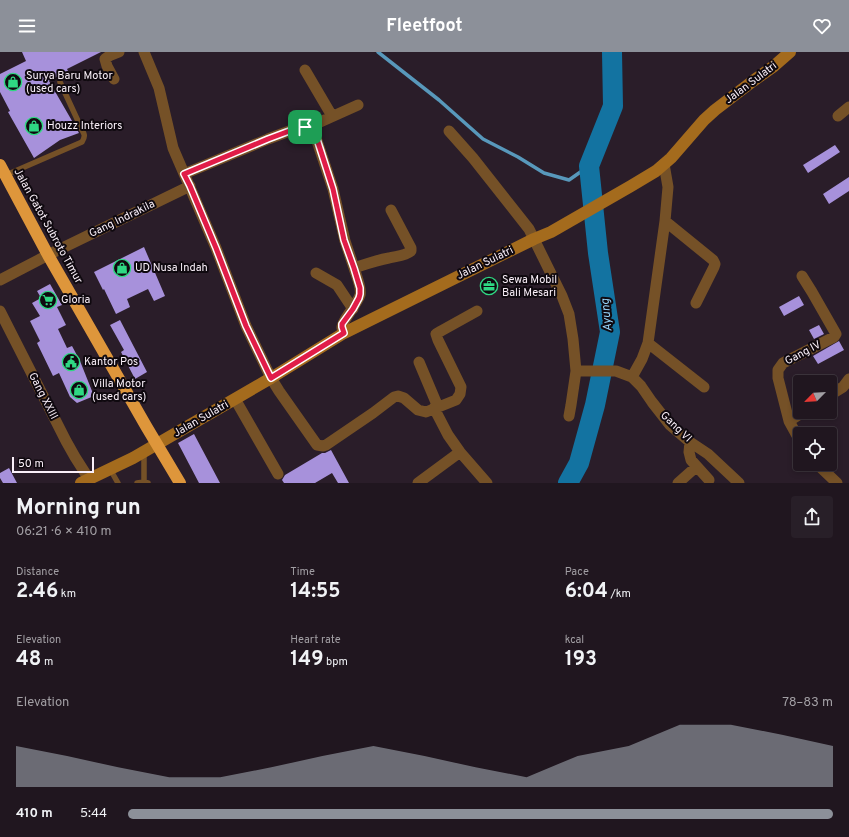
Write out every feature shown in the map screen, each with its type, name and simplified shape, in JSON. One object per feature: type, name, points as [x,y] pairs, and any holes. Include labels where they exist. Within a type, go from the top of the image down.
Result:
[{"type":"highway","name":"Jalan Gatot Subroto Timur","points":[[3,170],[52,253],[146,426],[180,483]]},
{"type":"main road","name":"Jalan Sulatri","points":[[85,481],[144,452],[271,378],[344,333],[551,232],[650,175],[682,147],[704,120],[715,110],[774,66],[790,52]]},
{"type":"street","points":[[114,79],[105,59],[119,52]]},
{"type":"street","points":[[144,52],[159,88],[173,148],[216,248],[246,326],[271,378],[317,446],[326,445],[394,397],[398,396],[404,398],[418,410],[426,412],[456,400],[460,394],[461,387],[436,337],[436,334],[477,311]]},
{"type":"street","points":[[305,70],[332,116]]},
{"type":"street","points":[[184,174],[268,139],[300,127],[309,127],[358,105]]},
{"type":"street","points":[[838,116],[849,107]]},
{"type":"street","points":[[309,127],[314,132],[324,159],[333,189],[344,240],[360,288],[360,294],[353,309],[342,324],[344,333]]},
{"type":"street","points":[[449,131],[473,158],[529,229],[562,296],[569,314],[576,371],[569,416]]},
{"type":"street","points":[[632,377],[642,359],[648,343],[665,221],[668,187],[664,164]]},
{"type":"street","name":"Gang Indrakila","points":[[0,280],[190,186]]},
{"type":"street","points":[[354,268],[402,255],[411,251],[411,248],[391,210]]},
{"type":"street","points":[[665,221],[713,260],[715,264],[696,303]]},
{"type":"street","points":[[316,273],[337,285],[353,309]]},
{"type":"street","name":"Gang IV","points":[[793,428],[789,421],[778,378],[778,370],[783,363],[836,335],[802,276]]},
{"type":"street","name":"Gang XXIII","points":[[0,311],[85,481]]},
{"type":"street","points":[[648,343],[704,387]]},
{"type":"street","points":[[419,362],[448,435],[460,452],[487,483]]},
{"type":"street","name":"Gang VI","points":[[576,371],[616,371],[632,377],[641,386],[670,425],[690,442],[708,454],[739,483]]},
{"type":"street","points":[[837,391],[843,387],[849,379]]},
{"type":"street","points":[[235,399],[278,474]]},
{"type":"street","points":[[789,421],[793,418]]},
{"type":"street","points":[[690,442],[689,456],[696,467],[709,480]]},
{"type":"street","points":[[418,483],[460,452]]},
{"type":"street","points":[[678,483],[696,467]]},
{"type":"street","points":[[824,471],[837,483]]},
{"type":"lane","points":[[3,170],[84,140],[84,134],[60,82]]},
{"type":"lane","points":[[137,483],[146,482],[144,452]]},
{"type":"lane","points":[[110,469],[118,483]]},
{"type":"building","points":[[22,52],[101,52],[67,69],[68,71],[49,81],[79,133],[60,140],[34,158],[8,112],[10,111],[0,92],[0,74],[26,61]]},
{"type":"building","points":[[835,145],[840,152],[808,173],[803,165]]},
{"type":"building","points":[[849,177],[849,191],[829,204],[823,194]]},
{"type":"building","points":[[144,247],[165,296],[154,301],[148,289],[127,299],[130,307],[116,314],[94,272]]},
{"type":"building","points":[[50,284],[62,305],[57,307],[66,325],[58,329],[67,348],[72,346],[80,361],[94,396],[77,403],[70,397],[59,373],[53,376],[37,343],[40,341],[30,321],[40,316],[32,303],[41,298],[37,291]]},
{"type":"building","points":[[799,296],[804,305],[784,316],[779,307]]},
{"type":"building","points":[[120,320],[147,372],[135,379],[121,352],[124,350],[110,325]]},
{"type":"building","points":[[819,325],[824,334],[814,339],[809,330]]},
{"type":"building","points":[[839,341],[844,350],[818,364],[813,356]]},
{"type":"building","points":[[194,434],[220,483],[199,483],[178,443]]},
{"type":"building","points":[[331,450],[349,483],[338,483],[332,473],[315,483],[284,483],[282,480],[285,475],[322,453]]},
{"type":"building","points":[[9,468],[17,483],[3,483],[0,478],[0,473]]},
{"type":"waterway","points":[[378,52],[439,100],[483,139],[518,157],[544,173],[569,180],[589,166]]},
{"type":"waterway","name":"Ayung","points":[[568,483],[579,463],[595,405],[610,332],[598,253],[589,166],[613,106],[612,52]]},
{"type":"place","name":"Surya Baru Motor (used cars)","points":[[13,82]]},
{"type":"place","name":"Houzz Interiors","points":[[34,126]]},
{"type":"place","name":"UD Nusa Indah","points":[[122,268]]},
{"type":"place","name":"Sewa Mobil Bali Mesari","points":[[489,286]]},
{"type":"place","name":"Gloria","points":[[48,300]]},
{"type":"place","name":"Kantor Pos","points":[[71,362]]},
{"type":"place","name":"Villa Motor (used cars)","points":[[79,390]]},
{"type":"route","points":[[300,127],[305,127],[309,127],[313,130],[324,159],[333,189],[344,240],[360,288],[360,294],[353,309],[342,324],[344,333],[271,378],[246,326],[216,248],[184,174],[268,139],[300,127]]}]
